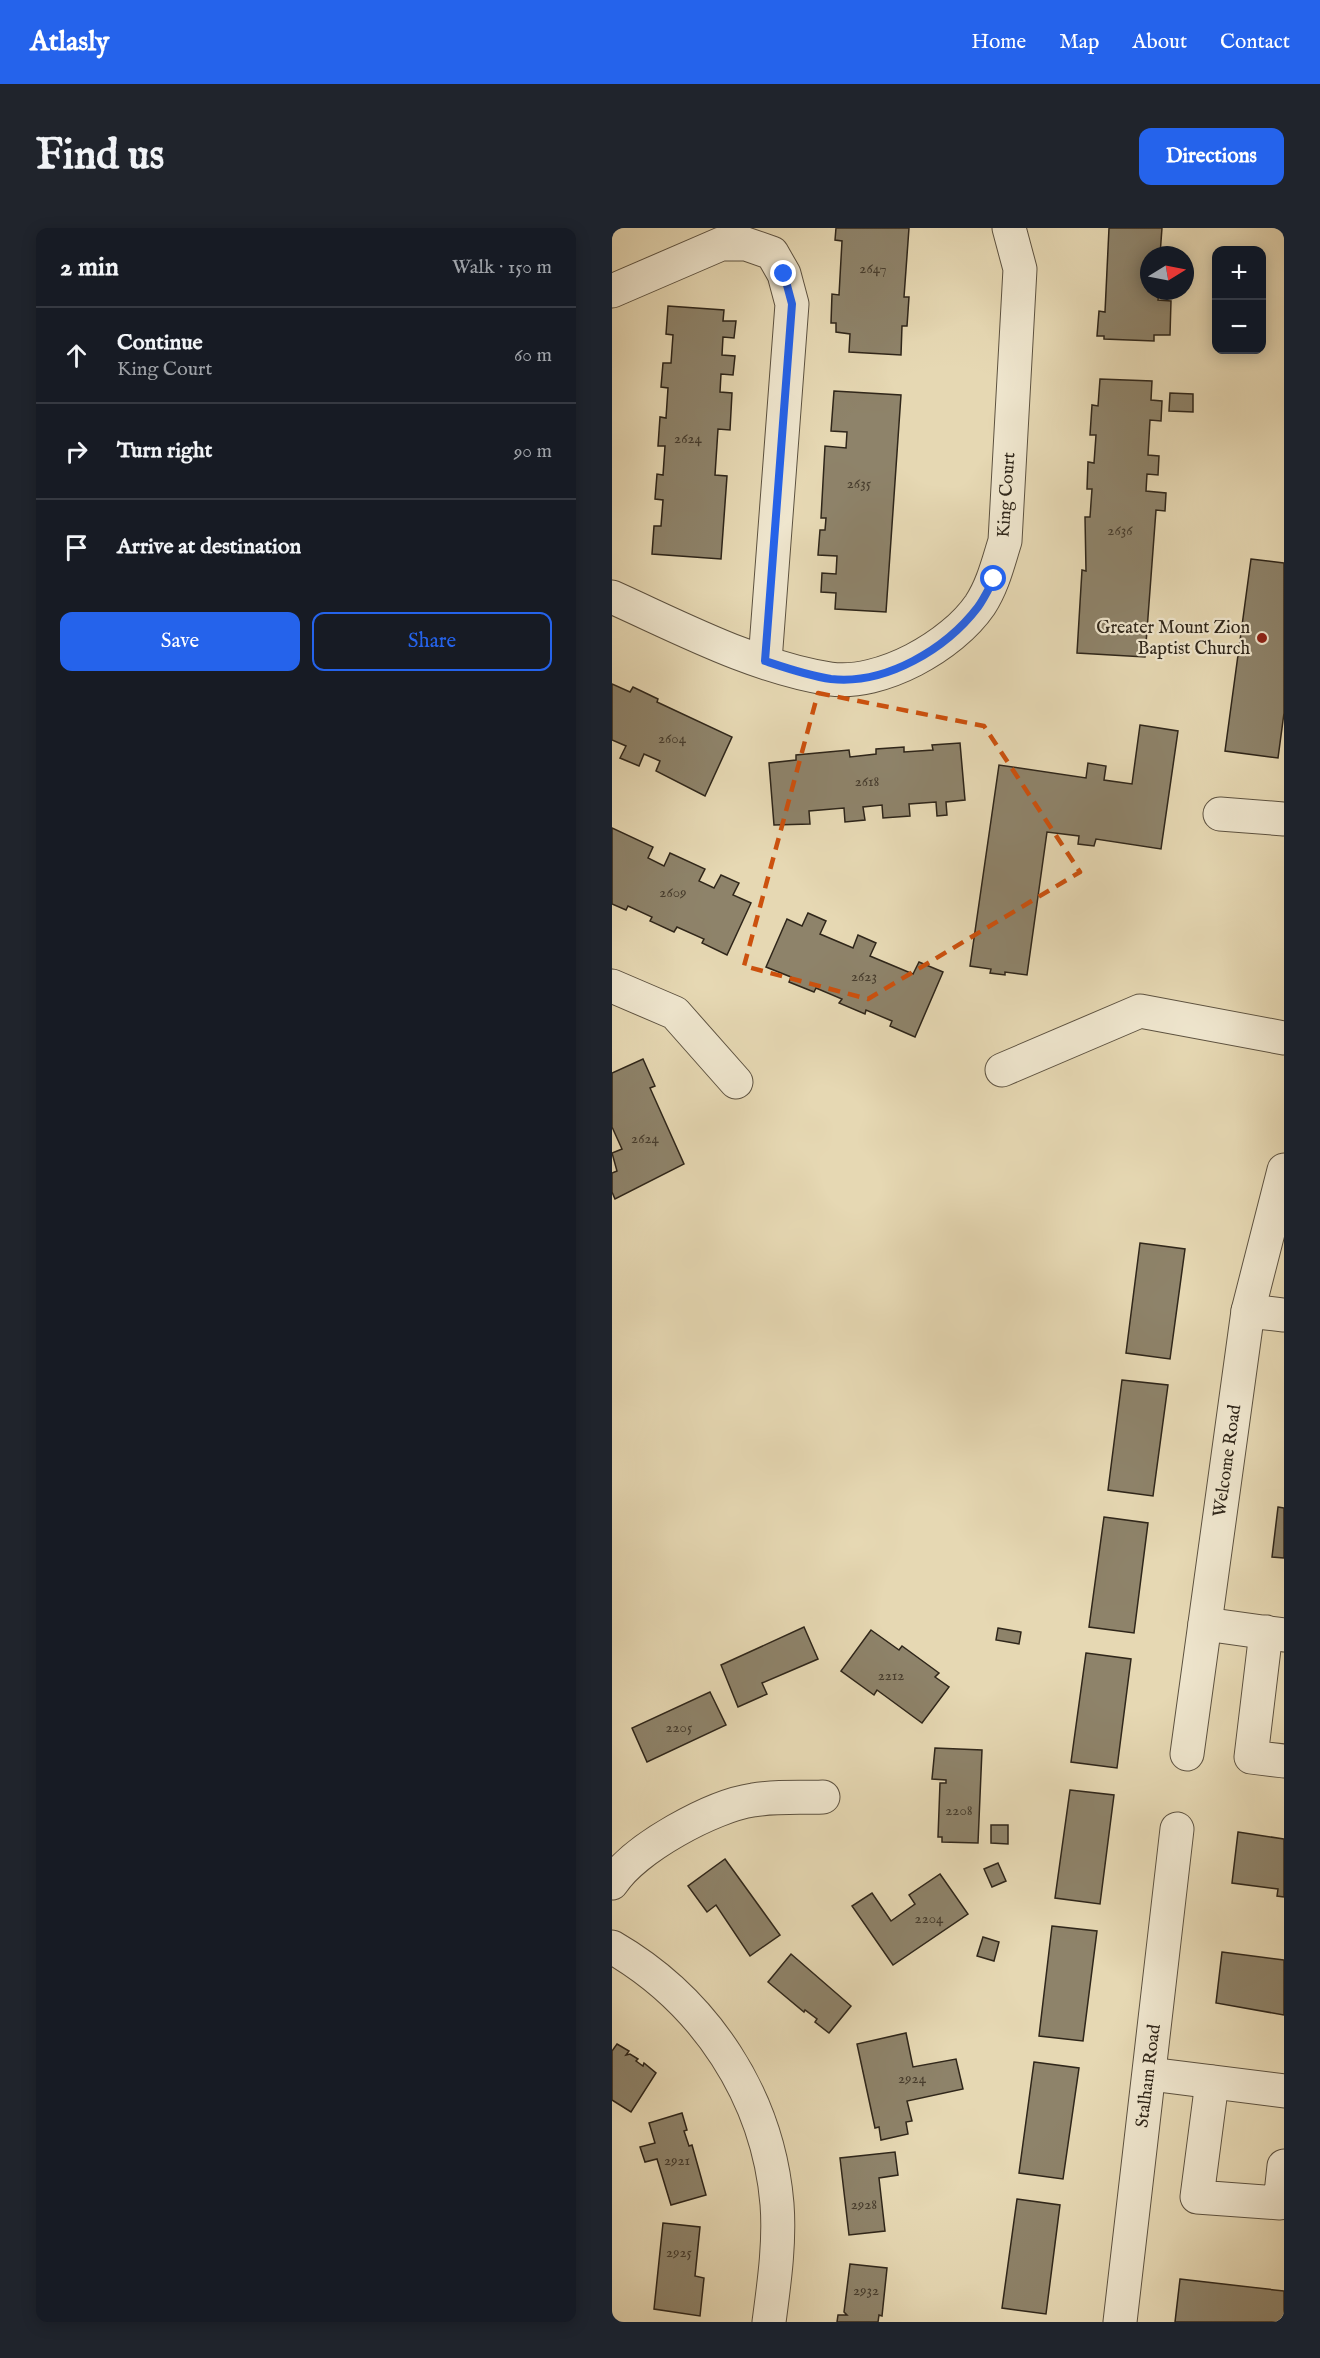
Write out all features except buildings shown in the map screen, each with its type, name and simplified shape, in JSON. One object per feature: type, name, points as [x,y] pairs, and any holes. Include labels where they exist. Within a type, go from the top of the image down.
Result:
[{"type":"street","name":"King Court","points":[[612,597],[713,642],[765,661],[832,679],[866,677],[897,668],[929,652],[957,630],[979,606],[994,579],[1005,541],[1020,269],[1009,228]]},
{"type":"street","points":[[612,291],[721,244],[746,244],[772,254],[784,274],[792,304],[765,661]]},
{"type":"street","points":[[1220,814],[1284,819]]},
{"type":"street","points":[[612,986],[675,1013],[736,1082]]},
{"type":"street","points":[[1002,1070],[1140,1011],[1284,1038]]},
{"type":"street","name":"Welcome Road","points":[[1187,1754],[1248,1311],[1284,1170]]},
{"type":"street","points":[[1248,1311],[1284,1315]]},
{"type":"street","points":[[1205,1624],[1275,1634],[1251,1757],[1284,1761]]},
{"type":"street","points":[[612,1883],[619,1872],[665,1838],[710,1812],[754,1800],[823,1797]]},
{"type":"street","name":"Stalham Road","points":[[1120,2322],[1177,1829]]},
{"type":"street","points":[[612,1947],[634,1960],[675,1993],[701,2019],[728,2054],[750,2100],[769,2149],[777,2205],[775,2278],[769,2322]]},
{"type":"street","points":[[1149,2074],[1284,2091]]},
{"type":"street","points":[[1212,2082],[1197,2197],[1281,2203],[1284,2166]]},
{"type":"highlighted area","points":[[818,693],[984,726],[1080,872],[868,999],[744,966]]},
{"type":"place","name":"Greater Mount Zion Baptist Church","points":[[1262,638]]},
{"type":"route","points":[[784,274],[792,304],[765,661],[832,679],[866,677],[897,668],[929,652],[957,630],[979,606],[994,579]]}]
